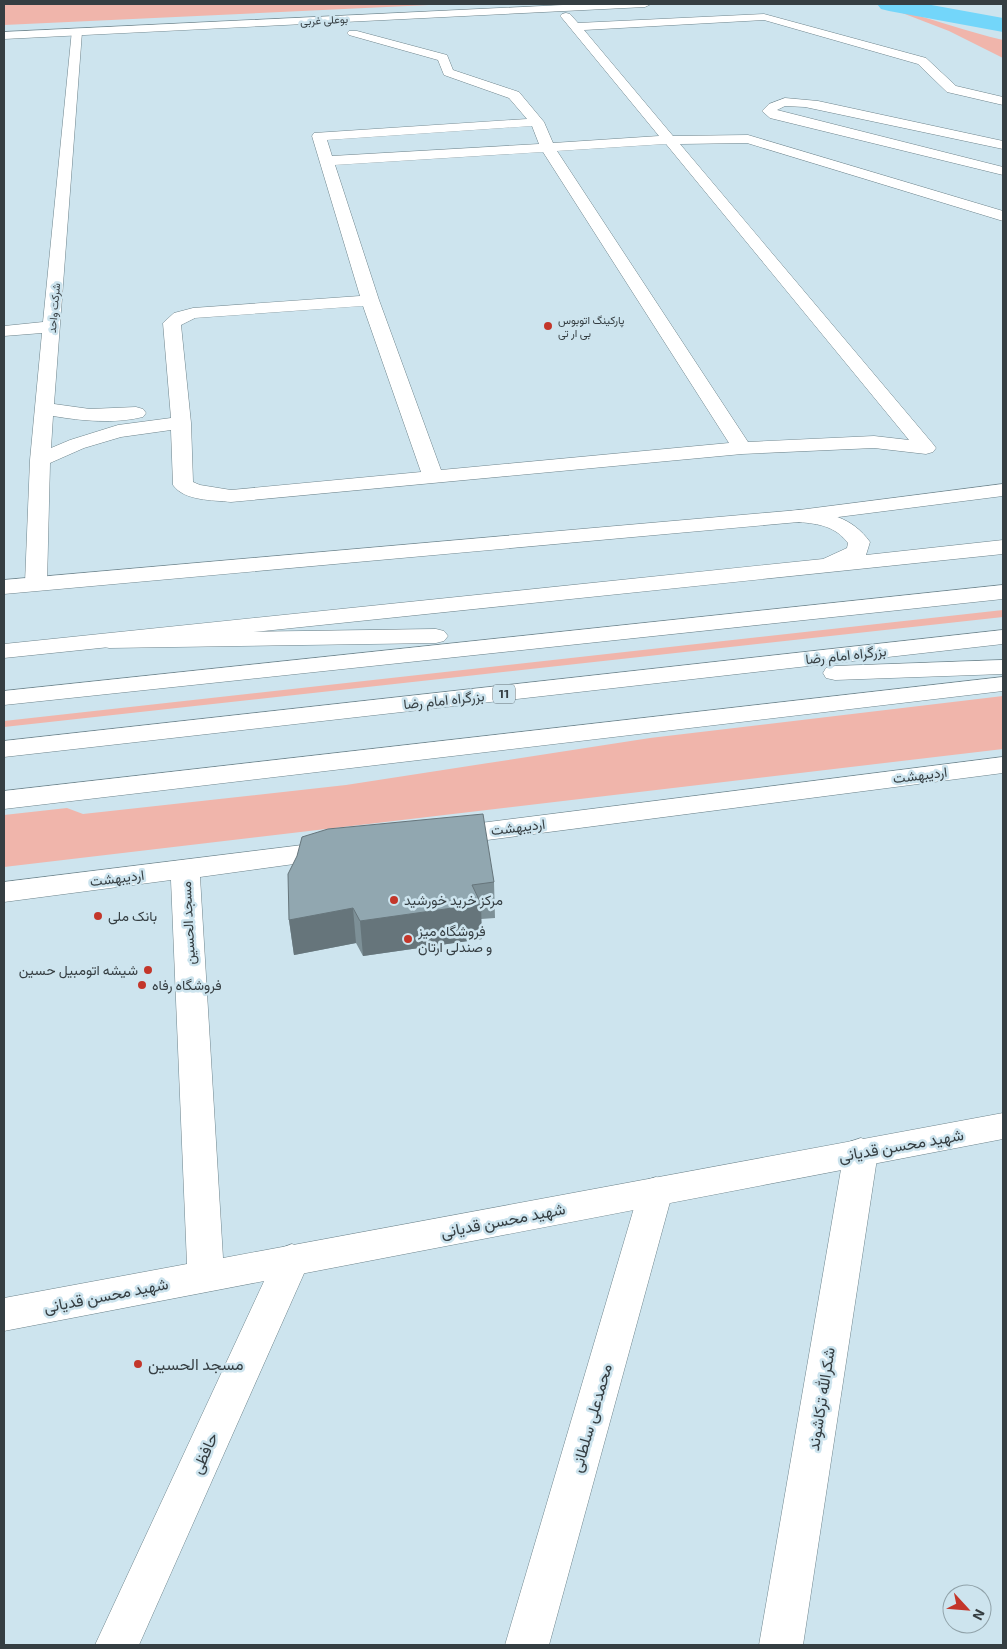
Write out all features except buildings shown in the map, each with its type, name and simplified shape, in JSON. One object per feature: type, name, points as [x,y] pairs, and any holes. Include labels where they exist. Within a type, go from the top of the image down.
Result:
[{"type":"main road","name":"بوعلی غربی","points":[[4,30],[526,4]]},
{"type":"main road","name":"بوعلی غربی","points":[[4,36],[645,4]]},
{"type":"main road","points":[[370,300],[193,313],[180,317],[172,323],[180,415],[183,485],[195,492],[231,496],[742,448],[874,442],[926,448],[571,21],[764,17],[922,61],[952,88],[1003,101]]},
{"type":"main road","name":"شرکت واحد","points":[[36,583],[40,460],[76,32]]},
{"type":"main road","points":[[353,33],[443,58],[448,72],[514,95],[537,122],[548,148],[742,448]]},
{"type":"main road","points":[[1003,145],[818,104],[795,101],[782,102],[775,104],[769,111],[775,115],[1003,171]]},
{"type":"main road","points":[[433,477],[370,300],[318,136],[537,122]]},
{"type":"main road","points":[[327,161],[669,140],[748,139],[1003,216]]},
{"type":"main road","points":[[4,330],[52,327]]},
{"type":"main road","points":[[44,408],[76,415],[100,417],[180,415]]},
{"type":"main road","points":[[40,460],[77,444],[180,415]]},
{"type":"main road","points":[[4,587],[799,516],[1003,490]]},
{"type":"main road","points":[[799,516],[826,518],[842,524],[851,531],[859,542],[856,552],[825,565]]},
{"type":"main road","points":[[4,652],[1003,547]]},
{"type":"main road","points":[[4,599],[36,583]]},
{"type":"main road","points":[[4,698],[1003,592]]},
{"type":"main road","points":[[109,640],[608,634]]},
{"type":"main road","points":[[4,636],[12,642],[40,648]]},
{"type":"main road","name":"بزرگراه امام رضا","points":[[4,749],[1003,637]]},
{"type":"main road","points":[[623,681],[1003,667]]},
{"type":"main road","points":[[4,800],[1003,684]]},
{"type":"main road","name":"اردیبهشت","points":[[422,839],[1003,765]]},
{"type":"main road","name":"اردیبهشت","points":[[4,892],[363,847]]},
{"type":"main road","name":"مسجد الحسین","points":[[185,870],[206,1276]]},
{"type":"main road","name":"شهید محسن قدیانی","points":[[4,1315],[1003,1126]]},
{"type":"main road","name":"شکرالله ترکاشوند","points":[[781,1645],[861,1152]]},
{"type":"main road","name":"محمدعلی سلطانی","points":[[527,1645],[656,1192]]},
{"type":"main road","name":"حافظی","points":[[117,1645],[292,1260]]},
{"type":"shaded area","points":[[4,4],[450,4],[4,25]]},
{"type":"shaded area","points":[[897,11],[1003,40],[1003,58],[949,31]]},
{"type":"shaded area","points":[[1003,610],[1003,617],[4,727],[4,721]]},
{"type":"shaded area","points":[[1003,696],[1003,749],[4,867],[4,815],[67,808],[83,814],[346,785],[650,738]]},
{"type":"waterway","points":[[889,4],[1003,25]]},
{"type":"place","name":"پارکینگ اتوبوس بی ار تی","points":[[548,326]]},
{"type":"place","name":"مرکز خرید خورشید","points":[[394,900]]},
{"type":"place","name":"بانک ملی","points":[[98,916]]},
{"type":"place","name":"فروشگاه میز و صندلی ارتان","points":[[408,939]]},
{"type":"place","name":"شیشه اتومبیل حسین","points":[[148,970]]},
{"type":"place","name":"فروشگاه رفاه","points":[[142,985]]},
{"type":"place","name":"مسجد الحسین","points":[[138,1364]]}]
